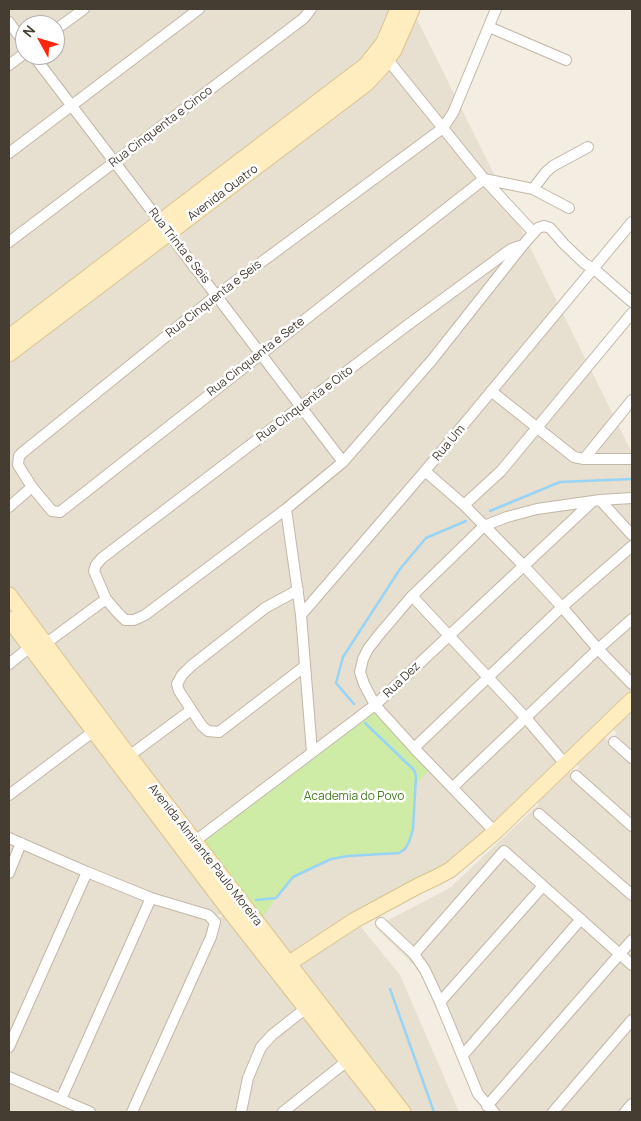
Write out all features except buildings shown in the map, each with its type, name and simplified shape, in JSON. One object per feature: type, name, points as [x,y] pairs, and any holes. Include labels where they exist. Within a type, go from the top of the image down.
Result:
[{"type":"street","points":[[65,23],[84,9]]},
{"type":"street","points":[[9,153],[199,9]]},
{"type":"street","name":"Rua Cinquenta e Cinco","points":[[9,242],[304,18],[311,9]]},
{"type":"street","name":"Avenida Quatro","points":[[9,354],[366,65],[384,42],[398,9]]},
{"type":"street","name":"Avenida Quatro","points":[[9,337],[366,84],[388,60],[412,9]]},
{"type":"street","points":[[443,128],[453,113],[496,9]]},
{"type":"street","points":[[488,27],[566,60]]},
{"type":"street","points":[[388,60],[484,179],[533,232]]},
{"type":"street","name":"Rua Trinta e Seis","points":[[41,65],[342,462]]},
{"type":"street","name":"Rua Cinquenta e Seis","points":[[32,487],[18,465],[19,456],[217,295],[443,128]]},
{"type":"street","points":[[533,189],[553,166],[588,147]]},
{"type":"street","points":[[484,179],[533,189],[569,208]]},
{"type":"street","name":"Rua Cinquenta e Sete","points":[[32,487],[52,511],[60,512],[484,179]]},
{"type":"street","name":"Rua Um","points":[[300,614],[425,471],[632,222]]},
{"type":"street","name":"Rua Cinquenta e Oito","points":[[106,599],[94,571],[102,558],[405,327],[511,249],[523,245],[533,232],[544,226],[554,231],[570,250],[585,264],[593,268]]},
{"type":"street","points":[[9,664],[106,599],[125,620],[134,620],[145,616],[286,509],[342,462],[432,360],[523,245]]},
{"type":"street","points":[[593,268],[632,302]]},
{"type":"street","points":[[464,505],[501,471],[632,313]]},
{"type":"street","points":[[491,392],[570,454],[584,459],[632,459]]},
{"type":"street","points":[[584,459],[632,400]]},
{"type":"street","points":[[425,471],[464,505],[523,565],[632,684]]},
{"type":"street","points":[[9,507],[32,487]]},
{"type":"street","points":[[495,832],[375,705],[360,672],[363,659],[368,649],[412,596],[484,526],[507,517],[537,509],[596,500],[632,498]]},
{"type":"street","points":[[596,500],[632,535]]},
{"type":"street","name":"Rua Dez","points":[[195,841],[375,705],[523,565],[596,500]]},
{"type":"street","points":[[286,509],[298,590],[312,752]]},
{"type":"street","points":[[414,748],[562,607],[632,546]]},
{"type":"street","points":[[298,590],[265,608],[182,675],[177,684],[179,691],[202,726],[208,731],[219,732],[304,666]]},
{"type":"street","name":"Avenida Almirante Paulo Moreira","points":[[9,595],[37,645],[94,731],[229,910],[403,1112]]},
{"type":"street","points":[[412,596],[526,718],[571,771],[632,826]]},
{"type":"street","name":"Avenida Almirante Paulo Moreira","points":[[9,619],[37,645],[129,756],[195,841],[288,964],[347,1061],[387,1112]]},
{"type":"street","points":[[453,787],[632,619]]},
{"type":"street","points":[[288,964],[354,920],[450,870],[571,771],[632,700]]},
{"type":"street","points":[[129,756],[191,710]]},
{"type":"street","points":[[9,795],[94,731]]},
{"type":"street","points":[[614,742],[632,758]]},
{"type":"street","points":[[539,814],[632,895]]},
{"type":"street","points":[[9,838],[151,898],[203,913],[215,922]]},
{"type":"street","points":[[9,873],[21,843]]},
{"type":"street","points":[[414,954],[504,851],[632,965]]},
{"type":"street","points":[[9,1047],[87,872]]},
{"type":"street","points":[[440,1002],[543,886]]},
{"type":"street","points":[[61,1099],[151,898]]},
{"type":"street","points":[[133,1112],[211,937],[215,922],[229,910]]},
{"type":"street","points":[[463,1055],[581,919]]},
{"type":"street","points":[[380,923],[414,954],[432,982],[474,1086],[490,1109],[632,940]]},
{"type":"street","points":[[241,1112],[248,1078],[261,1048],[272,1035],[311,1004]]},
{"type":"street","points":[[553,1112],[632,1020]]},
{"type":"street","points":[[283,1112],[347,1061]]},
{"type":"street","points":[[9,1077],[90,1112]]},
{"type":"street","points":[[625,1112],[632,1104]]},
{"type":"shaded area","points":[[9,9],[412,9],[632,453],[632,704],[495,832],[418,886],[355,920],[400,975],[459,1112],[402,1112],[237,905],[212,919],[9,832]]},
{"type":"shaded area","points":[[632,711],[632,1112],[488,1112],[482,1108],[470,1087],[422,973],[375,927],[450,888],[539,804],[536,801],[569,771],[572,774],[580,767],[576,763],[604,737],[609,741],[617,733],[613,729]]},
{"type":"shaded area","points":[[9,833],[215,922],[229,910],[387,1112],[9,1112]]},
{"type":"green space","name":"Academia do Povo","points":[[374,709],[430,770],[416,784],[413,829],[409,842],[405,849],[399,853],[348,856],[331,859],[316,865],[293,878],[263,917],[203,839]]},
{"type":"waterway","points":[[490,511],[560,482],[632,479]]},
{"type":"waterway","points":[[354,704],[336,683],[343,657],[400,569],[426,538],[466,521]]},
{"type":"waterway","points":[[256,900],[276,898],[293,877],[331,859],[399,853],[405,849],[413,829],[416,776],[414,770],[365,723]]},
{"type":"waterway","points":[[390,989],[434,1112]]}]
